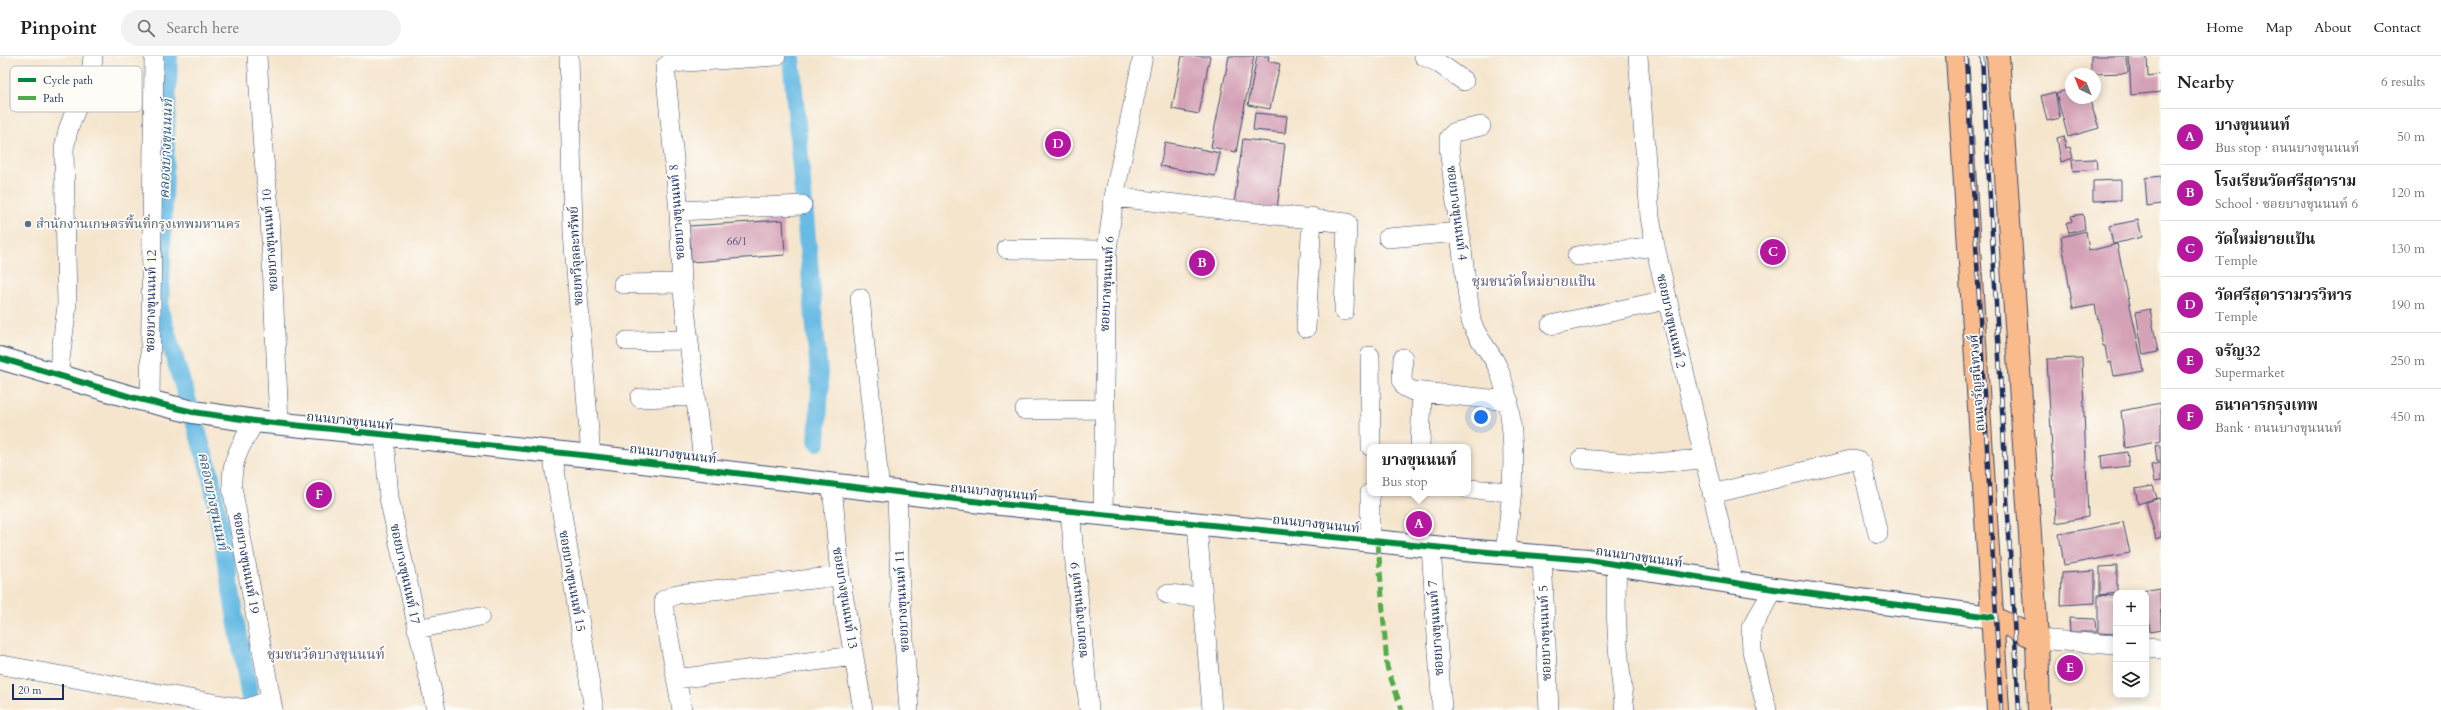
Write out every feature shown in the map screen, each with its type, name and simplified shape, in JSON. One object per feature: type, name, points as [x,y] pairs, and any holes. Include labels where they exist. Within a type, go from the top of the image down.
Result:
[{"type":"main road","name":"ถนนจรัญสนิทวงศ์","points":[[1957,56],[1962,156],[1998,710]]},
{"type":"main road","points":[[1998,56],[2037,639],[2039,710]]},
{"type":"main road","points":[[1992,617],[2037,639]]},
{"type":"street","points":[[92,66],[93,56]]},
{"type":"street","name":"ซอยบางขุนนนท์ 12","points":[[150,402],[154,56]]},
{"type":"street","name":"ซอยบางขุนนนท์ 10","points":[[256,56],[262,150],[270,216],[279,424]]},
{"type":"street","name":"ซอยทวีจุลละทรัพย์","points":[[569,56],[573,233],[591,456]]},
{"type":"street","name":"ซอยบางขุนนนท์ 8","points":[[704,469],[694,396],[682,283],[679,211],[664,67],[670,64],[776,56]]},
{"type":"street","name":"ซอยบางขุนนนท์ 6","points":[[1103,514],[1107,250],[1114,197],[1143,56]]},
{"type":"street","points":[[1424,56],[1437,62],[1464,82]]},
{"type":"street","name":"ซอยบางขุนนนท์ 2","points":[[1638,56],[1650,217],[1655,246],[1666,300],[1733,582]]},
{"type":"street","points":[[58,375],[67,306],[64,149],[68,130],[75,112]]},
{"type":"street","name":"ซอยบางขุนนนท์ 4","points":[[1481,126],[1455,132],[1449,138],[1471,321],[1475,334],[1499,369],[1509,401],[1513,463],[1512,492],[1505,552]]},
{"type":"street","points":[[1114,197],[1312,217],[1347,223],[1344,311]]},
{"type":"street","points":[[679,211],[802,205]]},
{"type":"street","points":[[1306,328],[1312,217]]},
{"type":"street","points":[[1388,238],[1460,232]]},
{"type":"street","points":[[1577,256],[1655,246]]},
{"type":"street","points":[[1007,249],[1107,250]]},
{"type":"street","points":[[623,284],[682,283]]},
{"type":"street","name":"ซอยบางขุนนนท์ 11","points":[[860,298],[900,587],[909,710]]},
{"type":"street","points":[[1551,325],[1666,300]]},
{"type":"street","points":[[627,341],[688,340]]},
{"type":"street","points":[[1370,356],[1370,444]]},
{"type":"street","name":"ถนนบางขุนนนท์","points":[[0,358],[150,402],[220,416],[255,421],[384,436],[591,456],[888,492],[1070,511],[1370,541],[1542,555],[1774,589],[1992,617]]},
{"type":"street","points":[[1403,358],[1402,380],[1405,387],[1422,393],[1509,401]]},
{"type":"street","points":[[1420,444],[1422,393]]},
{"type":"street","points":[[640,398],[694,396]]},
{"type":"street","points":[[1025,410],[1104,409]]},
{"type":"street","name":"ซอยบางขุนนนท์ 19","points":[[255,421],[234,459],[231,470],[232,487],[272,705]]},
{"type":"street","name":"ซอยบางขุนนนท์ 17","points":[[384,436],[389,498],[436,710]]},
{"type":"street","name":"ซอยบางขุนนนท์ 15","points":[[552,452],[594,710]]},
{"type":"street","points":[[1581,459],[1642,464],[1704,459]]},
{"type":"street","points":[[1712,494],[1851,460],[1858,461],[1862,466],[1878,534]]},
{"type":"street","name":"ซอยบางขุนนนท์ 13","points":[[832,485],[840,576],[863,710]]},
{"type":"street","points":[[1471,489],[1512,492]]},
{"type":"street","points":[[1370,496],[1370,541]]},
{"type":"street","name":"ซอยบางขุนนนท์ 9","points":[[1070,511],[1089,710]]},
{"type":"street","points":[[1204,524],[1202,597],[1212,710]]},
{"type":"street","points":[[1204,524],[1211,563],[1225,710]]},
{"type":"street","name":"ซอยบางขุนนนท์ 7","points":[[1431,546],[1442,710]]},
{"type":"street","name":"ซอยบางขุนนนท์ 5","points":[[1542,555],[1549,710]]},
{"type":"street","points":[[1617,565],[1616,650],[1625,710]]},
{"type":"street","points":[[682,710],[663,604],[668,597],[742,586],[840,576]]},
{"type":"street","points":[[1767,710],[1752,651],[1751,628],[1774,589]]},
{"type":"street","points":[[1167,594],[1202,597]]},
{"type":"street","points":[[417,629],[480,616]]},
{"type":"street","points":[[2037,639],[2113,645]]},
{"type":"street","points":[[2149,648],[2161,649]]},
{"type":"street","points":[[676,679],[854,656]]},
{"type":"street","points":[[2,664],[245,708],[272,705]]},
{"type":"building","points":[[1182,56],[1210,56],[1199,114],[1172,109]]},
{"type":"building","points":[[1229,56],[1254,56],[1236,152],[1211,147]]},
{"type":"building","points":[[1257,56],[1269,56],[1268,61],[1280,64],[1270,109],[1248,105]]},
{"type":"building","points":[[2091,56],[2127,56],[2128,73],[2101,74],[2101,68],[2091,68]]},
{"type":"building","points":[[2129,56],[2147,56],[2148,76],[2161,74],[2161,92],[2131,95]]},
{"type":"building","points":[[2065,91],[2065,104],[2091,104],[2099,128],[2068,137],[2056,93]]},
{"type":"building","points":[[2055,92],[2060,118],[2047,121],[2041,96]]},
{"type":"building","points":[[1255,113],[1287,116],[1285,133],[1253,130]]},
{"type":"building","points":[[2064,136],[2066,148],[2070,147],[2073,158],[2061,162],[2057,138]]},
{"type":"building","points":[[1243,139],[1285,144],[1277,209],[1234,204]]},
{"type":"building","points":[[1165,142],[1220,153],[1215,176],[1160,166]]},
{"type":"building","points":[[2096,159],[2097,169],[2073,171],[2072,160]]},
{"type":"building","points":[[2161,176],[2161,204],[2147,206],[2145,178]]},
{"type":"building","points":[[2121,180],[2121,200],[2093,201],[2093,181]]},
{"type":"building","points":[[2083,214],[2085,229],[2069,233],[2066,223],[2072,221],[2071,216]]},
{"type":"building","points":[[783,220],[785,255],[691,262],[689,226]]},
{"type":"building","points":[[2138,220],[2142,237],[2113,244],[2109,226]]},
{"type":"building","points":[[2086,231],[2089,251],[2117,244],[2144,371],[2114,376],[2111,362],[2108,363],[2105,346],[2103,346],[2095,305],[2073,309],[2061,237]]},
{"type":"building","points":[[2150,309],[2158,352],[2143,355],[2136,312]]},
{"type":"building","points":[[2082,358],[2088,517],[2056,523],[2047,359]]},
{"type":"building","points":[[2161,403],[2161,441],[2125,448],[2121,411]]},
{"type":"building","points":[[2161,445],[2161,461],[2157,462],[2155,446]]},
{"type":"building","points":[[2127,452],[2129,466],[2102,469],[2101,456]]},
{"type":"building","points":[[2161,463],[2161,481],[2154,482],[2151,465]]},
{"type":"building","points":[[2153,486],[2157,498],[2138,504],[2135,489]]},
{"type":"building","points":[[2160,498],[2161,537],[2156,539],[2146,502]]},
{"type":"building","points":[[2123,522],[2130,553],[2064,565],[2059,534]]},
{"type":"building","points":[[2117,566],[2117,590],[2113,590],[2113,593],[2100,595],[2100,567]]},
{"type":"building","points":[[2095,571],[2095,603],[2061,605],[2062,573]]},
{"type":"building","points":[[2160,588],[2161,630],[2150,632],[2149,622],[2149,590]]},
{"type":"building","points":[[2098,595],[2113,596],[2113,634],[2098,633]]},
{"type":"building","points":[[2069,618],[2095,619],[2096,632],[2070,632]]},
{"type":"waterway","name":"คลองบางขุนนนท์","points":[[169,56],[160,311],[211,476],[252,710]]},
{"type":"waterway","points":[[791,56],[820,385],[817,442]]},
{"type":"railway","points":[[1966,56],[2001,710]]},
{"type":"railway","points":[[1982,56],[2019,710]]},
{"type":"marked path","points":[[1378,542],[1387,667],[1402,710]]},
{"type":"cycle path","points":[[0,358],[131,397],[193,412],[255,421],[591,456],[990,503],[1464,550],[1588,560],[1774,589],[1992,617]]},
{"type":"place","name":"วัดศรีสุดารามวรวิหาร","points":[[1058,144]]},
{"type":"place","name":"สำนักงานเกษตรพื้นที่กรุงเทพมหานคร","points":[[28,224]]},
{"type":"place","name":"วัดใหม่ยายแป้น","points":[[1773,252]]},
{"type":"place","name":"โรงเรียนวัดศรีสุดาราม","points":[[1202,263]]},
{"type":"place","name":"ธนาคารกรุงเทพ","points":[[319,495]]},
{"type":"place","name":"บางขุนนนท์","points":[[1419,524]]},
{"type":"place","name":"จรัญ32","points":[[2070,668]]},
{"type":"district","name":"ชุมชนวัดใหม่ยายแป้น","points":[[1534,281]]},
{"type":"district","name":"ชุมชนวัดบางขุนนนท์","points":[[326,654]]}]
